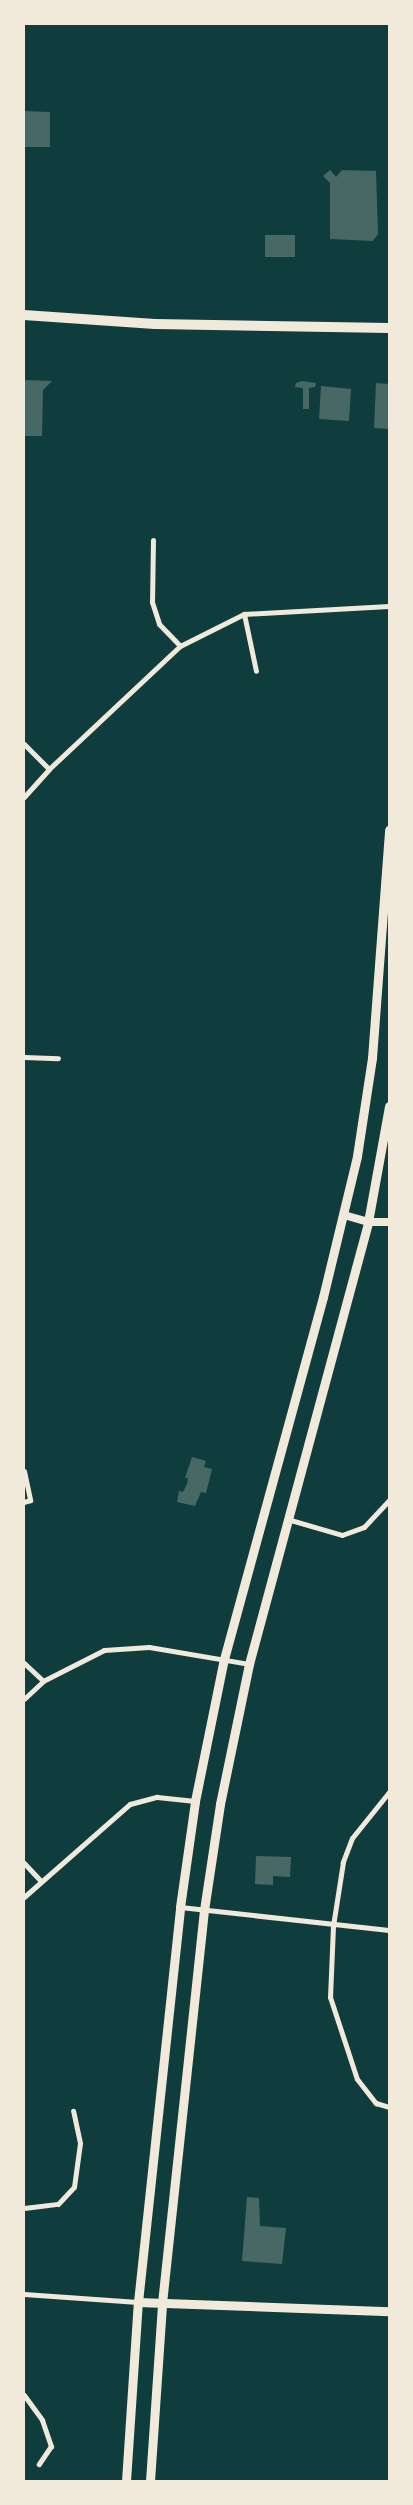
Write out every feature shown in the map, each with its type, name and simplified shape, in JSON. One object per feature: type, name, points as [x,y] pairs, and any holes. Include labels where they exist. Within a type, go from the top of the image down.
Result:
[{"type":"main road","points":[[24,315],[155,324],[389,328]]},
{"type":"main road","points":[[126,2481],[138,2302],[180,1907],[195,1801],[224,1659],[344,1215],[372,1058],[389,830]]},
{"type":"main road","points":[[150,2481],[162,2303],[204,1910],[220,1804],[248,1664],[368,1222],[389,1106]]},
{"type":"main road","points":[[138,2302],[389,2311]]},
{"type":"street","points":[[153,540],[152,602],[159,624],[180,646]]},
{"type":"street","points":[[24,797],[49,769],[180,646],[244,614],[389,606]]},
{"type":"street","points":[[244,614],[256,671]]},
{"type":"street","points":[[24,744],[49,769]]},
{"type":"street","points":[[24,1057],[58,1058]]},
{"type":"street","points":[[344,1215],[368,1222],[389,1222]]},
{"type":"street","points":[[24,1472],[30,1500],[24,1502]]},
{"type":"street","points":[[287,1519],[342,1536],[364,1527],[389,1500]]},
{"type":"street","points":[[24,1699],[43,1681],[104,1650],[149,1647],[248,1664]]},
{"type":"street","points":[[24,1663],[43,1681]]},
{"type":"street","points":[[389,1792],[352,1838],[343,1862],[333,1926],[330,1997],[357,2079],[376,2103],[389,2107]]},
{"type":"street","points":[[24,1897],[130,1804],[157,1797],[195,1801]]},
{"type":"street","points":[[24,1863],[41,1881]]},
{"type":"street","points":[[180,1907],[333,1926],[389,1930]]},
{"type":"street","points":[[24,2208],[58,2204],[74,2187],[80,2143],[73,2111]]},
{"type":"street","points":[[24,2294],[138,2302]]},
{"type":"street","points":[[24,2395],[42,2420],[51,2446],[39,2464]]},
{"type":"building","points":[[24,111],[50,112],[50,147],[24,147]]},
{"type":"building","points":[[330,170],[336,177],[342,170],[376,171],[378,234],[373,241],[330,239],[330,183],[323,176]]},
{"type":"building","points":[[265,235],[295,235],[295,257],[265,257]]},
{"type":"building","points":[[24,380],[52,381],[43,390],[42,436],[24,436]]},
{"type":"building","points":[[302,381],[316,383],[315,387],[309,388],[309,409],[303,409],[303,388],[295,387],[296,383]]},
{"type":"building","points":[[376,383],[389,384],[388,429],[374,428]]},
{"type":"building","points":[[321,386],[351,389],[349,421],[319,419]]},
{"type":"building","points":[[192,1457],[206,1461],[204,1467],[212,1469],[206,1493],[201,1492],[195,1506],[177,1502],[179,1491],[183,1492],[187,1484],[188,1478],[185,1478]]},
{"type":"building","points":[[256,1856],[291,1857],[290,1877],[273,1876],[273,1885],[255,1884]]},
{"type":"building","points":[[247,2197],[259,2198],[260,2226],[286,2228],[282,2264],[242,2261]]}]
